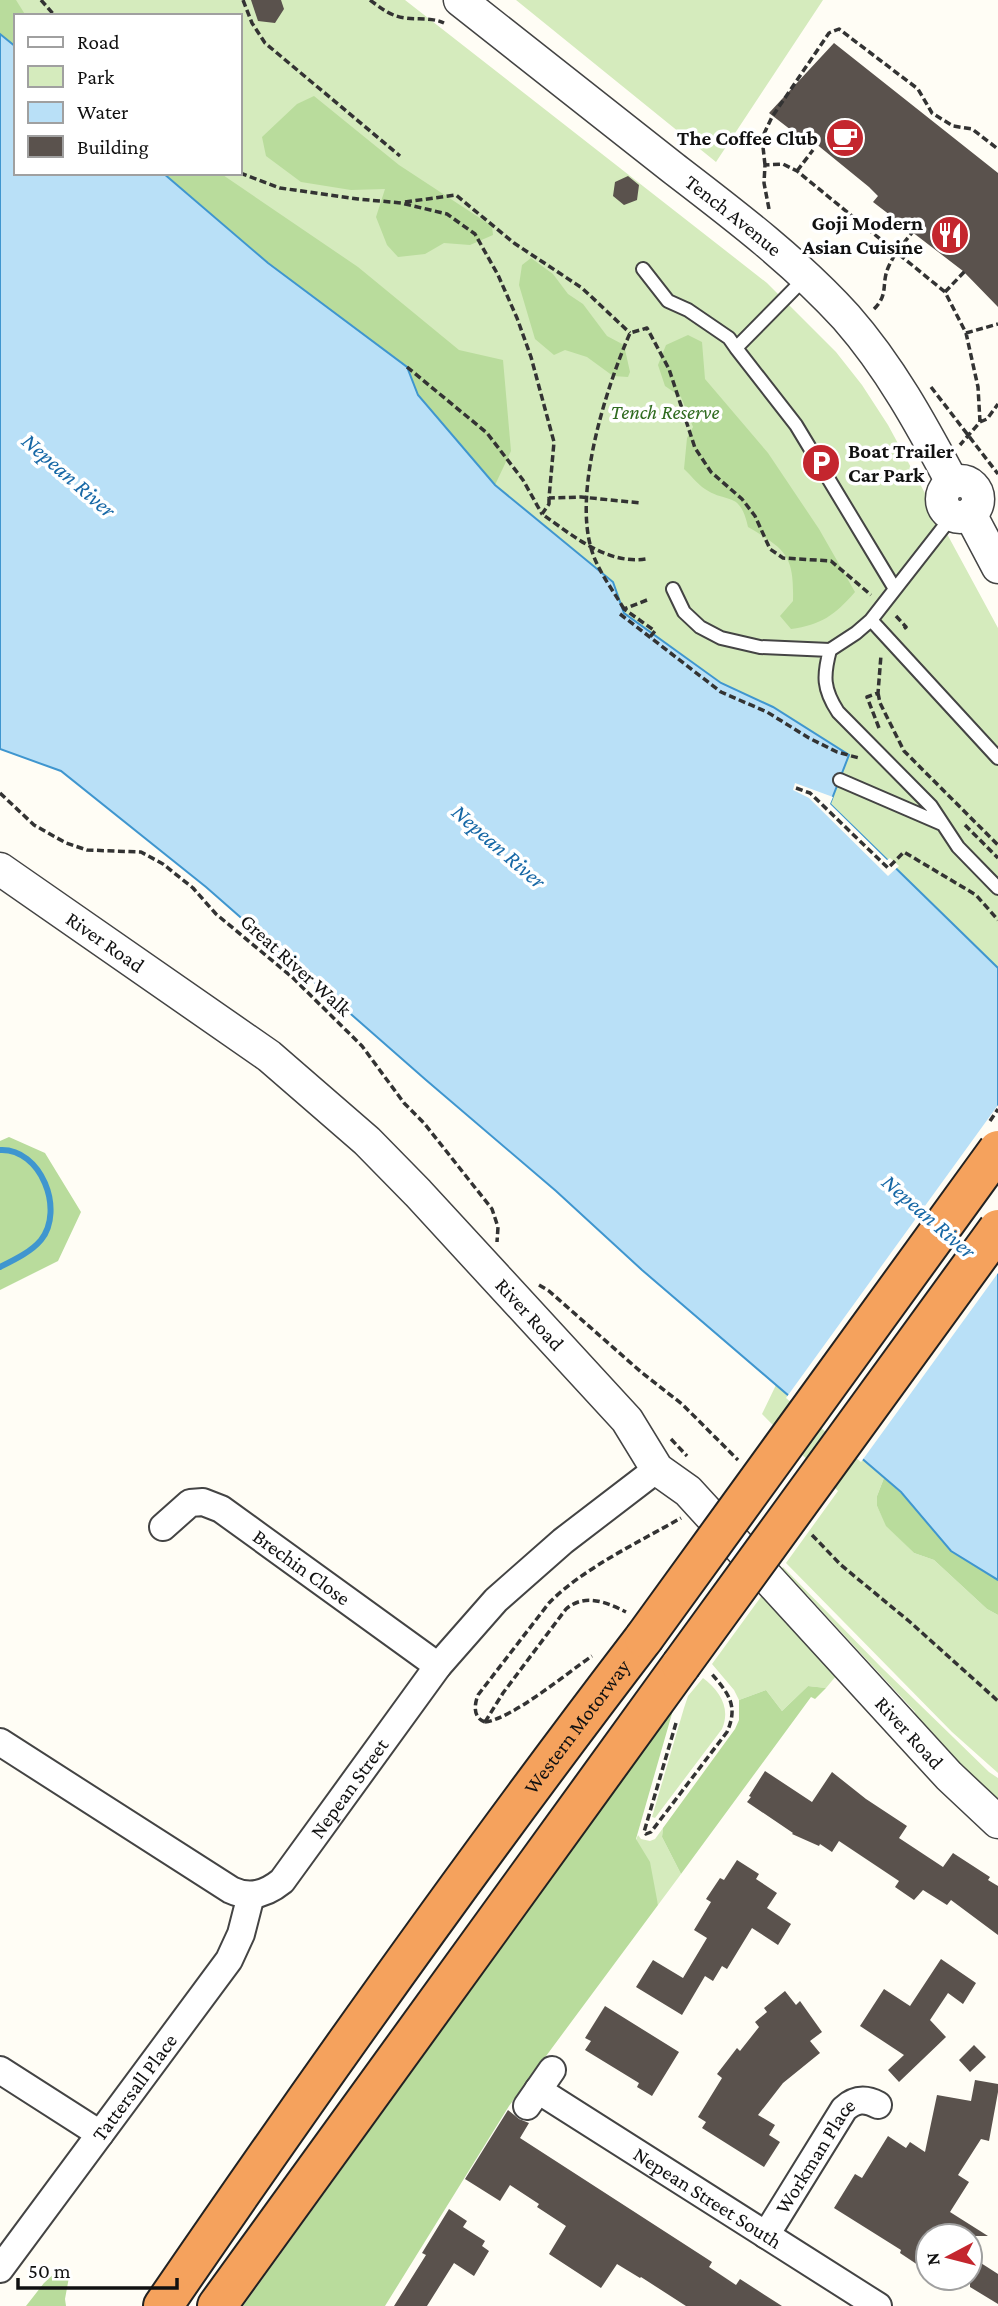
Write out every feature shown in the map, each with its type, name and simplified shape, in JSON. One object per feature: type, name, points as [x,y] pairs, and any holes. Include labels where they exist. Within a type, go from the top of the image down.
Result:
[{"type":"highway","name":"Western Motorway","points":[[163,2306],[360,2023],[577,1726],[639,1627],[998,1150]]},
{"type":"highway","points":[[217,2306],[693,1666],[998,1229]]},
{"type":"street","name":"Tench Avenue","points":[[454,13],[697,186],[806,277],[846,318],[875,354],[915,414],[952,482],[944,490],[944,508],[961,515]]},
{"type":"street","points":[[961,515],[998,568]]},
{"type":"street","name":"River Road","points":[[0,869],[269,1056],[367,1141],[627,1420],[657,1469],[688,1491],[949,1776],[998,1822]]},
{"type":"street","name":"Nepean Street","points":[[251,1895],[265,1892],[282,1881],[438,1666],[496,1600],[563,1541],[657,1469]]},
{"type":"street","name":"Brechin Close","points":[[163,1527],[190,1503],[211,1504],[438,1666]]},
{"type":"street","points":[[0,1742],[231,1890],[251,1895]]},
{"type":"street","name":"Tattersall Place","points":[[0,2269],[229,1960],[241,1934],[251,1895]]},
{"type":"street","points":[[0,2070],[100,2134]]},
{"type":"street","name":"Nepean Street South","points":[[539,2089],[878,2306]]},
{"type":"street","name":"Workman Place","points":[[766,2235],[844,2109],[861,2100],[878,2105]]},
{"type":"lane","points":[[643,269],[668,300],[729,338],[796,425],[895,589]]},
{"type":"lane","points":[[736,348],[806,277]]},
{"type":"lane","points":[[673,589],[684,612],[700,627],[721,638],[760,647],[830,650],[856,633],[887,606],[895,589],[961,515]]},
{"type":"lane","points":[[871,620],[998,758]]},
{"type":"lane","points":[[830,650],[825,681],[828,697],[838,712],[931,806],[958,847],[998,888]]},
{"type":"lane","points":[[840,780],[944,825]]},
{"type":"path","points":[[41,0],[53,14]]},
{"type":"path","points":[[243,0],[265,43],[400,156]]},
{"type":"path","points":[[370,0],[389,14],[407,19],[437,19],[454,13]]},
{"type":"path","points":[[770,213],[764,183],[762,138],[772,117],[829,33],[839,29],[918,89],[933,113],[953,126],[972,129],[998,149]]},
{"type":"path","points":[[797,171],[813,150]]},
{"type":"path","points":[[765,164],[783,164],[797,171],[944,292],[966,333],[978,387],[980,422]]},
{"type":"path","points":[[242,174],[281,188],[358,200],[401,203],[447,214],[475,234],[498,275],[517,318],[531,357],[554,442],[548,504],[541,514]]},
{"type":"path","points":[[401,203],[456,195],[514,243],[582,288],[630,333]]},
{"type":"path","points":[[872,312],[882,301],[887,270],[914,230]]},
{"type":"path","points":[[944,292],[966,270]]},
{"type":"path","points":[[966,333],[998,324]]},
{"type":"path","points":[[630,333],[647,328],[669,369],[695,448],[711,472],[749,507],[770,549],[783,558],[831,561],[887,606],[906,627],[901,632]]},
{"type":"path","points":[[630,333],[601,411],[586,498],[590,546],[595,559],[624,610],[655,632],[650,637]]},
{"type":"path","points":[[407,367],[486,433],[523,480],[541,514],[590,546],[618,558],[646,559]]},
{"type":"path","points":[[956,449],[980,422],[987,419],[998,404]]},
{"type":"path","points":[[549,498],[641,503]]},
{"type":"path","points":[[624,610],[647,600]]},
{"type":"path","points":[[620,614],[721,692],[767,712],[836,752]]},
{"type":"path","points":[[882,650],[878,694],[904,751],[998,845]]},
{"type":"path","points":[[878,694],[867,697],[882,734]]},
{"type":"path","points":[[796,788],[810,793],[888,869],[904,852],[976,895],[998,920]]},
{"type":"path","name":"Great River Walk","points":[[0,793],[34,825],[66,843],[88,850],[141,852],[163,864],[193,888],[216,914],[292,977],[362,1046],[404,1103],[477,1187],[492,1209],[498,1227],[497,1247]]},
{"type":"path","points":[[538,1284],[550,1290],[641,1372],[682,1404],[738,1461]]},
{"type":"path","points":[[601,1649],[510,1714],[494,1721],[485,1722],[478,1719],[475,1702],[478,1695],[556,1596],[607,1561],[688,1514]]},
{"type":"path","points":[[803,1527],[841,1565],[998,1701]]},
{"type":"path","points":[[485,1722],[503,1693],[573,1603],[581,1600],[608,1602],[639,1627]]},
{"type":"path","points":[[677,1722],[644,1832],[646,1834],[651,1832],[727,1732],[731,1723],[732,1704],[721,1685],[693,1666]]},
{"type":"green space","name":"Tench Reserve","points":[[0,0],[405,0],[767,283],[836,352],[862,385],[888,425],[998,628],[998,968],[829,804],[848,754],[773,707],[721,683],[624,613],[613,582],[495,485],[418,395],[165,175],[242,175],[242,14],[14,14],[14,45],[0,34]]},
{"type":"green space","points":[[0,0],[16,0],[25,14],[14,14],[14,45],[0,34]]},
{"type":"green space","points":[[516,0],[823,0],[716,162]]},
{"type":"green space","points":[[314,96],[399,165],[492,226],[493,235],[470,245],[444,243],[425,254],[398,257],[387,245],[376,217],[385,189],[351,190],[301,182],[266,156],[262,137],[297,104]]},
{"type":"green space","points":[[165,175],[223,175],[358,267],[459,350],[503,360],[511,451],[495,485],[418,395],[407,367],[268,263]]},
{"type":"green space","points":[[531,258],[553,274],[568,294],[583,304],[607,336],[624,345],[630,372],[628,377],[613,376],[587,357],[565,350],[554,355],[535,339],[519,285],[522,265]]},
{"type":"green space","points":[[688,335],[702,342],[705,379],[768,453],[819,529],[855,592],[834,613],[819,622],[791,629],[780,616],[793,601],[792,574],[786,556],[772,542],[748,527],[745,515],[737,503],[705,489],[684,469],[687,438],[693,427],[681,397],[665,386],[658,365],[666,345]]},
{"type":"green space","points":[[9,1137],[45,1153],[81,1212],[58,1261],[0,1290],[0,1141]]},
{"type":"green space","points":[[776,1385],[884,1478],[877,1496],[877,1506],[887,1526],[914,1553],[934,1560],[987,1609],[998,1615],[998,1773],[952,1732],[786,1563],[838,1491],[762,1414]]},
{"type":"green space","points":[[884,1478],[901,1493],[951,1551],[998,1580],[998,1615],[987,1609],[934,1560],[914,1553],[886,1526],[877,1506],[877,1496]]},
{"type":"green space","points":[[783,1567],[881,1667],[998,1778],[998,1804],[912,1722],[915,1712],[807,1595],[806,1597],[780,1571]]},
{"type":"green space","points":[[763,1594],[836,1676],[826,1688],[808,1686],[782,1711],[766,1690],[739,1700],[712,1664]]},
{"type":"green space","points":[[703,1678],[722,1700],[725,1714],[722,1729],[655,1818],[652,1817],[688,1696]]},
{"type":"green space","points":[[808,1686],[826,1688],[815,1699],[811,1697],[681,1874],[662,1837],[663,1828],[735,1729],[739,1720],[739,1700],[766,1690],[782,1711]]},
{"type":"green space","points":[[673,1710],[636,1839],[650,1862],[658,1905],[509,2106],[385,2306],[243,2306]]},
{"type":"green space","points":[[663,1828],[662,1837],[681,1874],[658,1905],[636,1840],[638,1835],[641,1839],[655,1839]]},
{"type":"green space","points":[[57,2271],[69,2277],[66,2306],[26,2306],[44,2283]]},
{"type":"water","name":"Nepean River","points":[[0,34],[14,45],[14,175],[165,175],[268,263],[407,367],[418,395],[495,485],[613,582],[624,613],[721,683],[773,707],[849,755],[830,804],[998,968],[998,1580],[951,1551],[901,1492],[642,1270],[556,1191],[206,887],[61,771],[0,749]]},
{"type":"pier","points":[[795,783],[833,797],[830,804],[887,860],[890,858],[899,866],[888,876],[809,798],[793,790]]},
{"type":"pier","points":[[998,1105],[998,1273],[861,1462],[786,1398]]},
{"type":"building","points":[[251,0],[281,0],[284,9],[275,23],[258,21]]},
{"type":"building","points":[[834,43],[998,173],[998,307],[963,271],[873,202],[878,196],[869,187],[815,143],[813,147],[769,113]]},
{"type":"building","points":[[628,176],[639,185],[637,200],[624,205],[613,196],[615,182]]},
{"type":"building","points":[[765,1771],[812,1802],[832,1772],[907,1826],[899,1838],[943,1867],[953,1853],[990,1877],[988,1880],[998,1886],[998,1935],[951,1900],[947,1905],[923,1890],[914,1900],[895,1887],[899,1881],[839,1841],[832,1852],[820,1844],[819,1846],[792,1834],[747,1802]]},
{"type":"building","points":[[737,1860],[759,1874],[756,1879],[777,1893],[767,1908],[791,1924],[778,1945],[752,1928],[727,1969],[722,1966],[713,1981],[705,1976],[682,2015],[636,1987],[653,1960],[683,1978],[707,1938],[694,1930],[711,1902],[706,1899],[720,1878],[724,1880]]},
{"type":"building","points":[[941,1959],[976,1983],[963,2004],[948,1993],[930,2020],[946,2037],[899,2082],[888,2070],[904,2055],[860,2026],[884,1989],[910,2006]]},
{"type":"building","points":[[785,1991],[796,2005],[800,2001],[822,2032],[810,2041],[820,2053],[783,2083],[758,2115],[775,2125],[769,2135],[780,2142],[764,2167],[702,2128],[706,2122],[698,2117],[722,2078],[717,2074],[737,2048],[740,2051],[759,2027],[755,2022],[767,2012],[764,2008]]},
{"type":"building","points":[[605,2006],[679,2052],[652,2096],[637,2087],[639,2083],[585,2050],[591,2041],[585,2038]]},
{"type":"building","points":[[974,2045],[986,2057],[970,2072],[959,2060]]},
{"type":"building","points":[[975,2080],[998,2084],[989,2141],[981,2139],[958,2175],[969,2182],[950,2212],[966,2222],[914,2222],[914,2262],[900,2253],[901,2250],[834,2208],[855,2174],[862,2178],[888,2136],[906,2148],[910,2142],[925,2152],[937,2095],[971,2101]]},
{"type":"building","points":[[508,2110],[529,2123],[520,2138],[712,2262],[709,2267],[736,2285],[740,2279],[782,2306],[686,2306],[617,2264],[601,2288],[549,2254],[566,2226],[510,2185],[500,2201],[465,2179]]},
{"type":"building","points":[[449,2209],[467,2221],[463,2227],[485,2241],[482,2246],[489,2251],[474,2276],[454,2263],[427,2306],[394,2306],[426,2255],[422,2253]]},
{"type":"building","points":[[984,2265],[998,2274],[998,2304],[978,2292],[984,2292]]},
{"type":"waterway","points":[[0,1150],[15,1152],[27,1159],[37,1170],[45,1183],[50,1213],[48,1227],[41,1240],[27,1252],[0,1267]]},
{"type":"place","name":"The Coffee Club","points":[[845,138]]},
{"type":"place","name":"Goji Modern Asian Cuisine","points":[[950,235]]},
{"type":"place","name":"Boat Trailer Car Park","points":[[821,463]]}]
